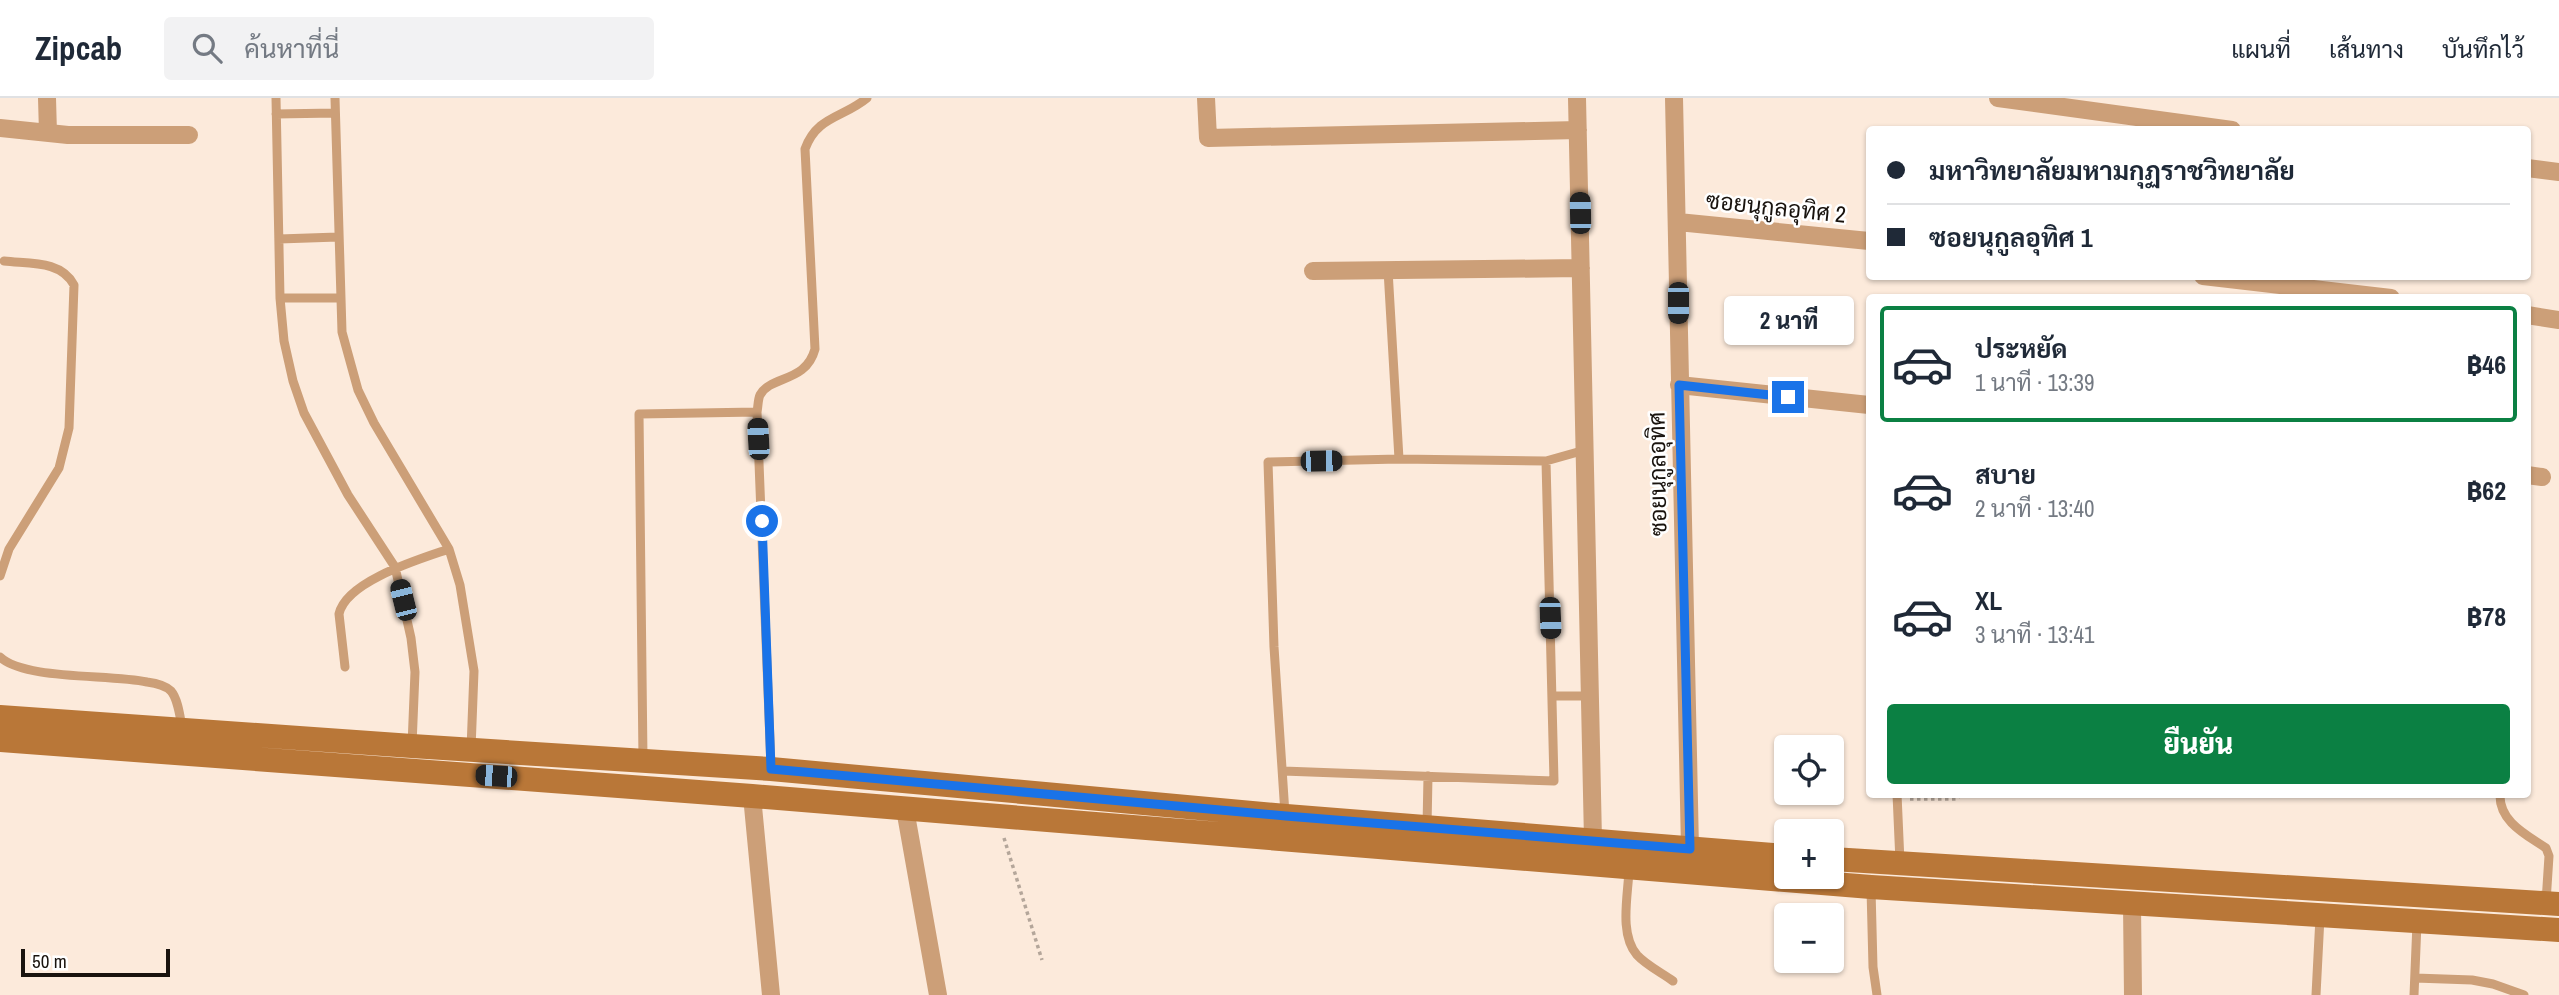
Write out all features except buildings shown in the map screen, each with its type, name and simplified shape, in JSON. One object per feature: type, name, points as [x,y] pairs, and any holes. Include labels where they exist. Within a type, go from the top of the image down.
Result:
[{"type":"main road","points":[[0,717],[183,729],[412,758]]},
{"type":"main road","points":[[0,740],[471,762],[752,796],[1591,865],[2132,905],[2559,930]]},
{"type":"main road","points":[[471,762],[643,761],[771,769],[1286,816],[1774,855]]},
{"type":"main road","points":[[1591,865],[1593,840]]},
{"type":"main road","points":[[1844,860],[2553,904]]},
{"type":"main road","points":[[2403,895],[2410,921]]},
{"type":"street","points":[[47,98],[47,132]]},
{"type":"street","points":[[1206,98],[1208,138],[1578,130]]},
{"type":"street","points":[[1577,98],[1593,840]]},
{"type":"street","name":"ซอยนุกูลอุทิศ","points":[[1674,98],[1690,849]]},
{"type":"street","points":[[1998,98],[2203,126]]},
{"type":"street","points":[[0,128],[68,135],[189,135]]},
{"type":"street","points":[[2531,168],[2559,172]]},
{"type":"street","name":"ซอยนุกูลอุทิศ 2","points":[[1678,222],[1866,241]]},
{"type":"street","points":[[1313,271],[1581,268]]},
{"type":"street","points":[[2237,280],[2357,294]]},
{"type":"street","points":[[2531,316],[2559,320]]},
{"type":"street","points":[[1679,385],[1866,405]]},
{"type":"street","points":[[752,796],[771,995]]},
{"type":"street","points":[[905,809],[938,995]]},
{"type":"street","points":[[2132,905],[2133,995]]},
{"type":"lane","points":[[276,98],[280,298],[284,341],[304,413],[348,495],[395,567],[411,638],[415,672],[412,758]]},
{"type":"lane","points":[[335,98],[342,332],[358,390],[374,423],[449,549],[463,596],[474,671],[471,762]]},
{"type":"lane","points":[[771,769],[757,412],[760,396],[768,386],[790,378],[804,368],[813,357],[815,349],[805,149],[809,137],[821,123],[867,98]]},
{"type":"lane","points":[[276,114],[335,113]]},
{"type":"lane","points":[[279,239],[338,237]]},
{"type":"lane","points":[[0,576],[9,549],[59,468],[69,428],[74,285],[69,274],[55,267],[4,261]]},
{"type":"lane","points":[[1388,270],[1399,459]]},
{"type":"lane","points":[[280,298],[340,298]]},
{"type":"lane","points":[[643,761],[639,414],[757,412]]},
{"type":"lane","points":[[1286,816],[1274,647],[1268,462],[1399,459],[1546,461],[1585,450]]},
{"type":"lane","points":[[1283,771],[1554,781],[1546,461]]},
{"type":"lane","points":[[345,667],[339,614],[349,596],[395,567],[449,549]]},
{"type":"lane","points":[[0,657],[11,665],[29,670],[120,677],[159,684],[172,692],[183,729]]},
{"type":"lane","points":[[1552,696],[1591,696]]},
{"type":"lane","points":[[1427,828],[1428,776]]},
{"type":"lane","points":[[1897,798],[1900,864]]},
{"type":"lane","points":[[2500,798],[2505,817],[2546,848],[2553,904]]},
{"type":"lane","points":[[1629,868],[1627,933],[1630,944],[1639,957],[1673,981]]},
{"type":"lane","points":[[1871,887],[1873,967],[1877,995]]},
{"type":"lane","points":[[2316,995],[2320,915]]},
{"type":"lane","points":[[2410,921],[2414,995]]},
{"type":"lane","points":[[2415,978],[2472,980],[2493,984],[2518,994]]},
{"type":"path","points":[[1926,798],[1957,798]]},
{"type":"path","points":[[997,816],[1042,960]]},
{"type":"route","points":[[762,521],[771,769],[1286,816],[1690,849],[1679,385],[1788,397]]}]
